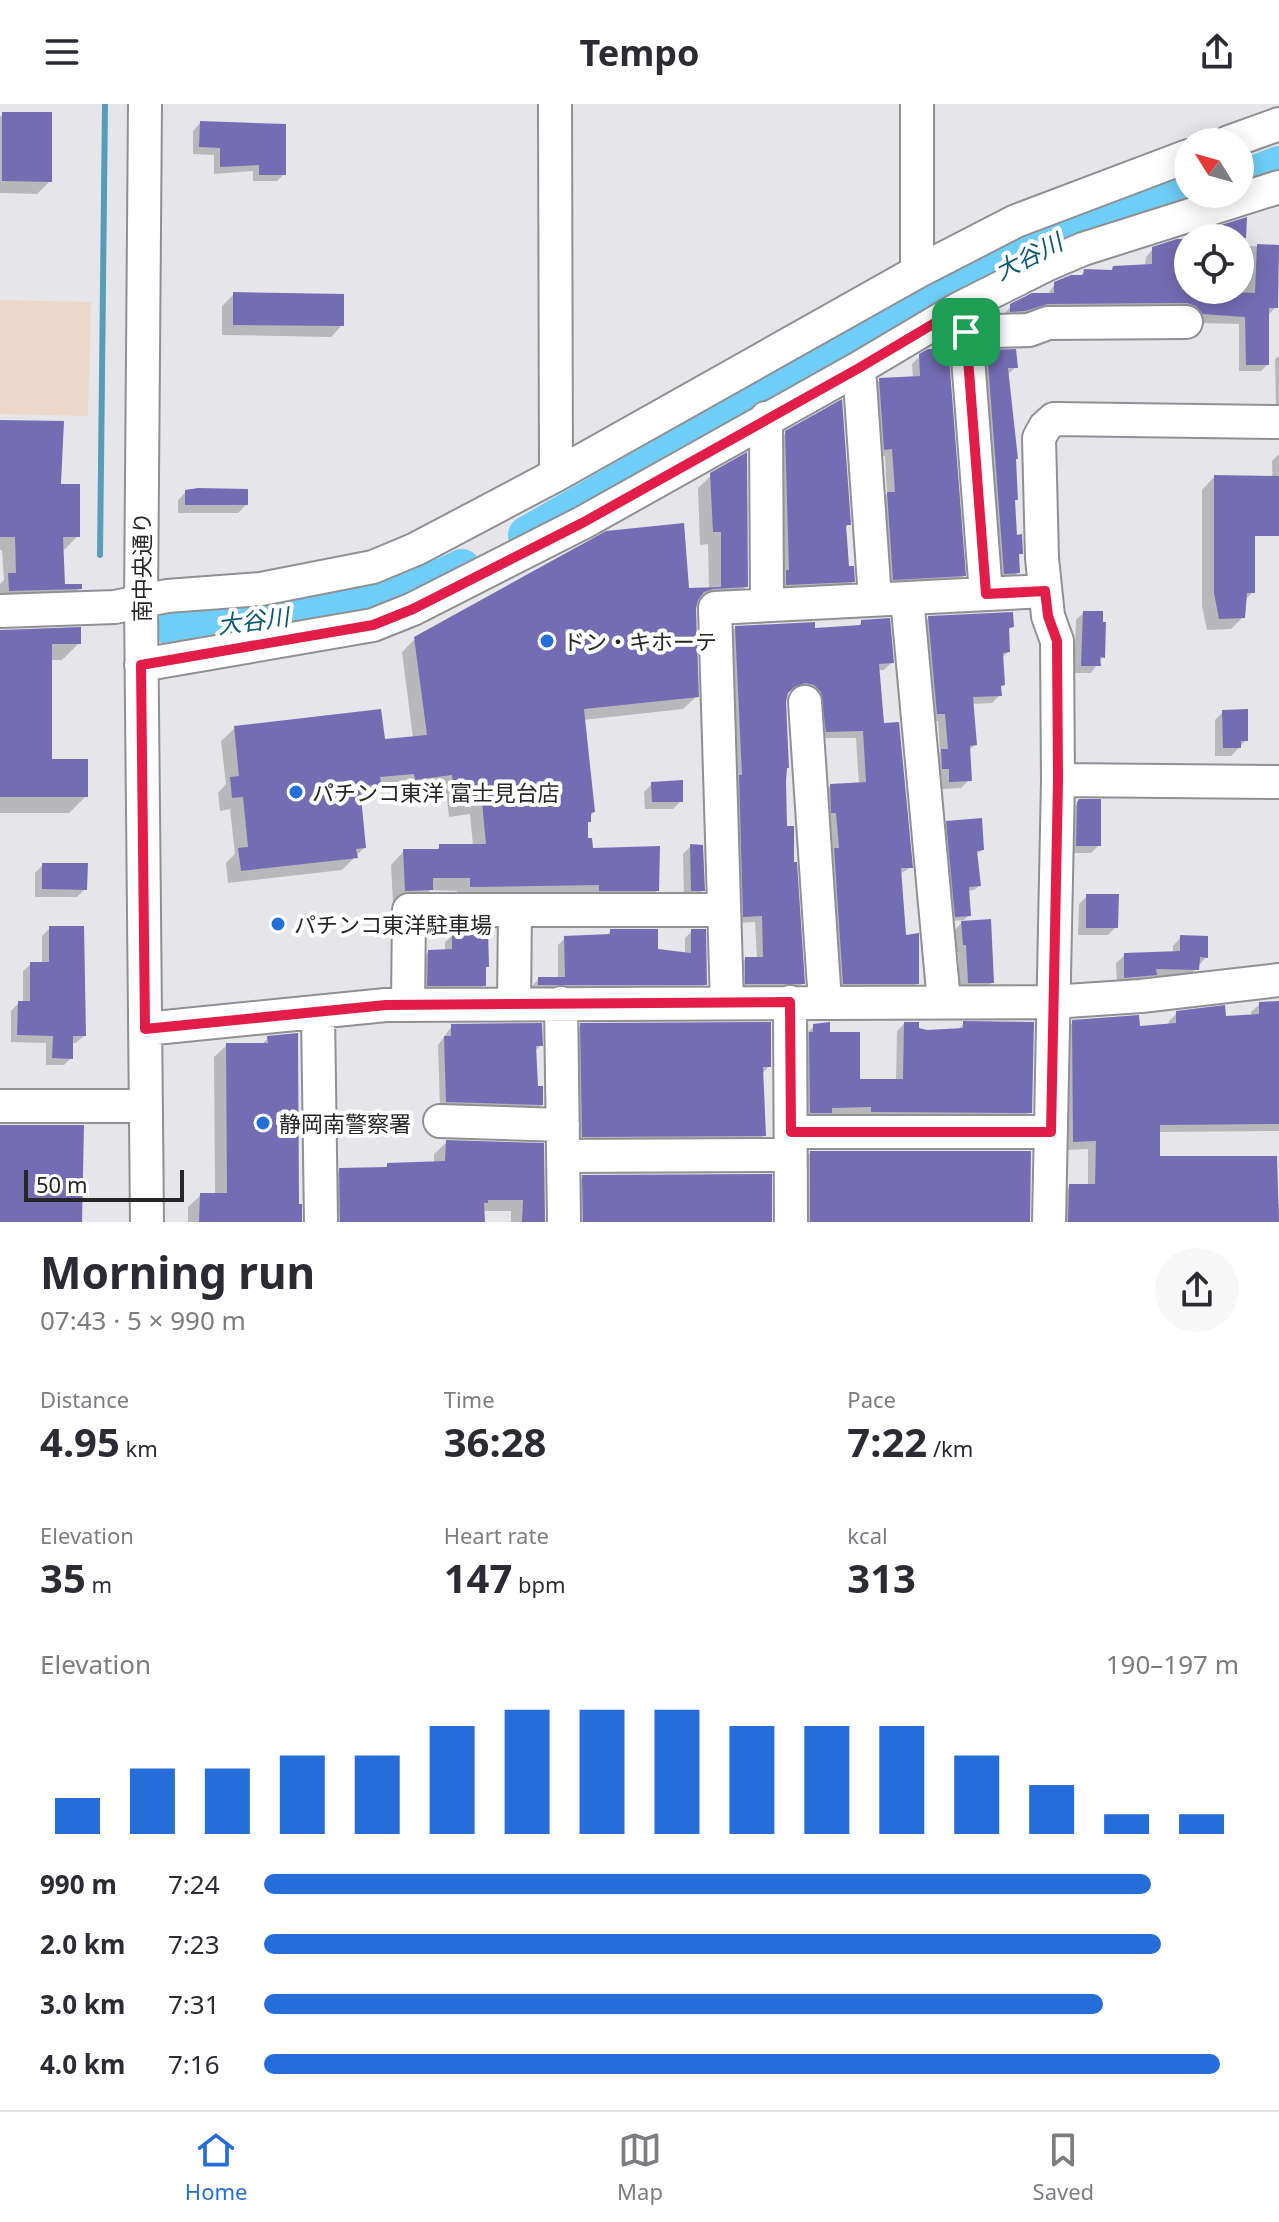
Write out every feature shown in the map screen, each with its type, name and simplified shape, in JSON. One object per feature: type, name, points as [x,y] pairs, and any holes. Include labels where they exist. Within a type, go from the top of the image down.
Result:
[{"type":"street","name":"南中央通り","points":[[145,104],[141,665],[147,1222]]},
{"type":"street","points":[[555,104],[556,475]]},
{"type":"street","points":[[917,104],[917,272]]},
{"type":"street","points":[[1254,133],[1279,124]]},
{"type":"street","points":[[0,611],[85,610],[141,604],[167,596],[261,589],[373,567],[416,549],[556,475],[917,272],[1016,221],[1174,161]]},
{"type":"street","points":[[141,665],[373,625],[400,615],[584,522],[859,368],[963,320],[1083,249],[1279,187]]},
{"type":"street","points":[[963,320],[1029,330],[1048,323],[1186,322]]},
{"type":"street","points":[[963,320],[986,594]]},
{"type":"street","points":[[859,368],[944,1002]]},
{"type":"street","points":[[766,418],[767,605]]},
{"type":"street","points":[[1049,1222],[1058,780],[1057,641],[1048,616],[1045,591],[1039,438],[1054,419],[1279,422]]},
{"type":"street","points":[[727,1003],[715,608],[1045,591]]},
{"type":"street","points":[[805,702],[825,1002]]},
{"type":"street","points":[[1058,780],[1279,782]]},
{"type":"street","points":[[408,1005],[409,910],[724,910]]},
{"type":"street","points":[[514,1004],[515,910]]},
{"type":"street","points":[[145,1029],[408,1005],[1052,1002],[1141,996],[1279,980]]},
{"type":"street","points":[[790,1002],[791,1222]]},
{"type":"street","points":[[561,1003],[564,1222]]},
{"type":"street","points":[[318,1013],[321,1222]]},
{"type":"street","points":[[0,1106],[146,1106]]},
{"type":"street","points":[[440,1121],[564,1141],[790,1143],[1051,1132]]},
{"type":"shaded area","points":[[0,300],[91,302],[88,416],[0,414]]},
{"type":"building","points":[[2,112],[52,112],[52,182],[2,181]]},
{"type":"building","points":[[200,121],[286,124],[286,175],[259,175],[259,165],[220,167],[220,148],[199,147]]},
{"type":"building","points":[[1247,217],[1247,224],[1224,224]]},
{"type":"building","points":[[1174,240],[1174,303],[1048,304],[1010,312],[1010,304],[1032,293],[1054,293],[1054,282],[1071,275],[1083,275],[1084,269],[1112,270],[1113,266],[1152,264],[1152,247]]},
{"type":"building","points":[[1257,244],[1279,245],[1278,308],[1269,308],[1269,365],[1246,365],[1245,317],[1203,314],[1190,304],[1254,304]]},
{"type":"building","points":[[233,292],[344,294],[344,326],[233,325]]},
{"type":"building","points":[[928,349],[946,349],[946,357],[949,357],[966,576],[893,580],[887,492],[895,492],[892,449],[884,450],[879,378],[920,376],[919,354]]},
{"type":"building","points":[[1016,349],[1018,368],[1008,368],[1018,459],[1018,500],[1015,500],[1017,535],[1022,534],[1023,554],[1019,554],[1020,573],[1004,574],[987,350]]},
{"type":"building","points":[[842,399],[851,525],[846,525],[849,566],[854,566],[855,582],[786,585],[786,570],[789,570],[785,431]]},
{"type":"building","points":[[0,420],[64,421],[61,484],[80,484],[80,537],[63,537],[65,584],[82,584],[82,589],[9,591],[8,573],[16,573],[15,537],[0,537]]},
{"type":"building","points":[[747,452],[748,587],[713,589],[704,592],[698,600],[699,697],[584,709],[595,812],[591,813],[591,822],[588,822],[588,838],[592,838],[593,848],[660,846],[659,891],[599,891],[599,885],[470,887],[470,878],[433,878],[433,890],[405,891],[403,849],[439,849],[439,844],[486,844],[482,802],[462,804],[459,785],[453,786],[452,775],[415,780],[414,774],[380,777],[381,784],[360,787],[366,848],[356,849],[358,858],[241,871],[238,848],[248,847],[243,797],[232,798],[230,777],[239,776],[234,726],[381,709],[385,739],[427,735],[414,637],[606,531],[684,523],[689,588],[721,587],[721,532],[713,532],[710,473]]},
{"type":"building","points":[[1214,475],[1279,476],[1279,536],[1255,536],[1255,593],[1247,593],[1245,618],[1219,619],[1214,593]]},
{"type":"building","points":[[248,489],[248,505],[185,505],[185,490]]},
{"type":"building","points":[[1083,611],[1103,611],[1103,622],[1106,622],[1105,658],[1100,657],[1101,666],[1081,666]]},
{"type":"building","points":[[1013,612],[1014,627],[1009,628],[1010,652],[1003,653],[1005,685],[1001,686],[1002,696],[973,697],[977,745],[970,746],[972,781],[949,782],[949,769],[942,769],[941,749],[948,749],[945,714],[937,714],[928,616]]},
{"type":"building","points":[[890,618],[894,663],[879,664],[884,723],[899,722],[913,868],[901,868],[906,935],[919,933],[919,984],[843,984],[834,848],[839,848],[836,813],[831,813],[830,784],[866,782],[863,731],[826,732],[821,692],[814,685],[805,683],[788,693],[786,702],[789,768],[786,781],[787,826],[794,826],[794,862],[797,862],[805,984],[745,984],[745,957],[763,957],[762,916],[743,917],[739,775],[742,775],[735,626],[815,622],[815,628],[861,625],[861,620]]},
{"type":"building","points":[[81,627],[81,644],[52,644],[52,759],[88,759],[88,797],[0,797],[0,630]]},
{"type":"building","points":[[1248,709],[1248,741],[1241,741],[1241,748],[1223,748],[1222,710]]},
{"type":"building","points":[[683,780],[683,802],[652,802],[651,782]]},
{"type":"building","points":[[1079,799],[1101,799],[1101,846],[1076,846]]},
{"type":"building","points":[[982,818],[984,850],[977,851],[981,886],[969,887],[971,916],[955,917],[946,821]]},
{"type":"building","points":[[690,844],[703,845],[705,891],[691,891]]},
{"type":"building","points":[[42,863],[88,863],[87,890],[42,889]]},
{"type":"building","points":[[1086,894],[1119,894],[1118,928],[1086,928]]},
{"type":"building","points":[[991,919],[994,983],[968,983],[961,921]]},
{"type":"building","points":[[49,926],[84,926],[86,1036],[73,1036],[73,1059],[52,1058],[53,1036],[17,1035],[18,1001],[30,1001],[30,962],[49,962]]},
{"type":"building","points":[[468,929],[488,929],[486,986],[427,986],[428,950],[452,949],[452,933],[468,933]]},
{"type":"building","points":[[610,929],[658,929],[658,949],[691,953],[691,929],[706,929],[707,985],[538,985],[538,977],[565,977],[564,936],[610,934]]},
{"type":"building","points":[[1180,935],[1208,936],[1208,958],[1200,957],[1199,970],[1156,969],[1157,975],[1124,978],[1124,953],[1180,951]]},
{"type":"building","points":[[1279,1001],[1279,1124],[1160,1125],[1160,1156],[1277,1156],[1279,1222],[1068,1222],[1069,1184],[1095,1184],[1096,1141],[1073,1142],[1072,1020],[1139,1015],[1140,1026],[1176,1023],[1176,1011],[1225,1005],[1226,1016],[1259,1014],[1259,1002]]},
{"type":"building","points":[[963,1021],[1034,1022],[1032,1113],[871,1112],[871,1107],[832,1108],[832,1113],[810,1113],[809,1032],[813,1032],[813,1024],[830,1022],[830,1032],[860,1032],[860,1079],[903,1079],[904,1022],[919,1022],[919,1028],[927,1030],[963,1028]]},
{"type":"building","points":[[771,1022],[771,1067],[763,1067],[766,1136],[582,1137],[580,1023]]},
{"type":"building","points":[[542,1023],[543,1046],[536,1046],[538,1086],[543,1086],[543,1105],[446,1102],[444,1036],[451,1036],[451,1024]]},
{"type":"building","name":"静岡南警察署","points":[[298,1033],[299,1204],[302,1204],[302,1222],[199,1222],[200,1193],[227,1193],[226,1043],[268,1043],[267,1036]]},
{"type":"building","points":[[0,1125],[84,1125],[82,1222],[0,1222]]},
{"type":"building","points":[[446,1140],[544,1143],[545,1222],[522,1222],[523,1200],[488,1200],[484,1203],[485,1222],[340,1222],[339,1168],[445,1161]]},
{"type":"building","points":[[810,1151],[1031,1151],[1030,1222],[810,1222]]},
{"type":"building","points":[[772,1174],[772,1222],[583,1222],[582,1175]]},
{"type":"waterway","points":[[100,555],[105,104]]},
{"type":"waterway","name":"大谷川","points":[[1254,175],[1279,165]]},
{"type":"waterway","name":"大谷川","points":[[527,535],[830,361],[1053,240],[1174,200]]},
{"type":"waterway","name":"大谷川","points":[[174,629],[321,613],[392,596],[462,568]]},
{"type":"place","name":"ドン・キホーテ","points":[[547,641]]},
{"type":"place","name":"パチンコ東洋 富士見台店","points":[[296,792]]},
{"type":"place","name":"パチンコ東洋駐車場","points":[[278,924]]},
{"type":"place","name":"静岡南警察署","points":[[263,1123]]},
{"type":"route","points":[[960,308],[966,332],[986,594],[1045,591],[1048,616],[1057,641],[1058,780],[1051,1132],[791,1132],[790,1002],[386,1005],[145,1029],[141,665],[373,625],[413,609],[584,522],[960,308]]}]
